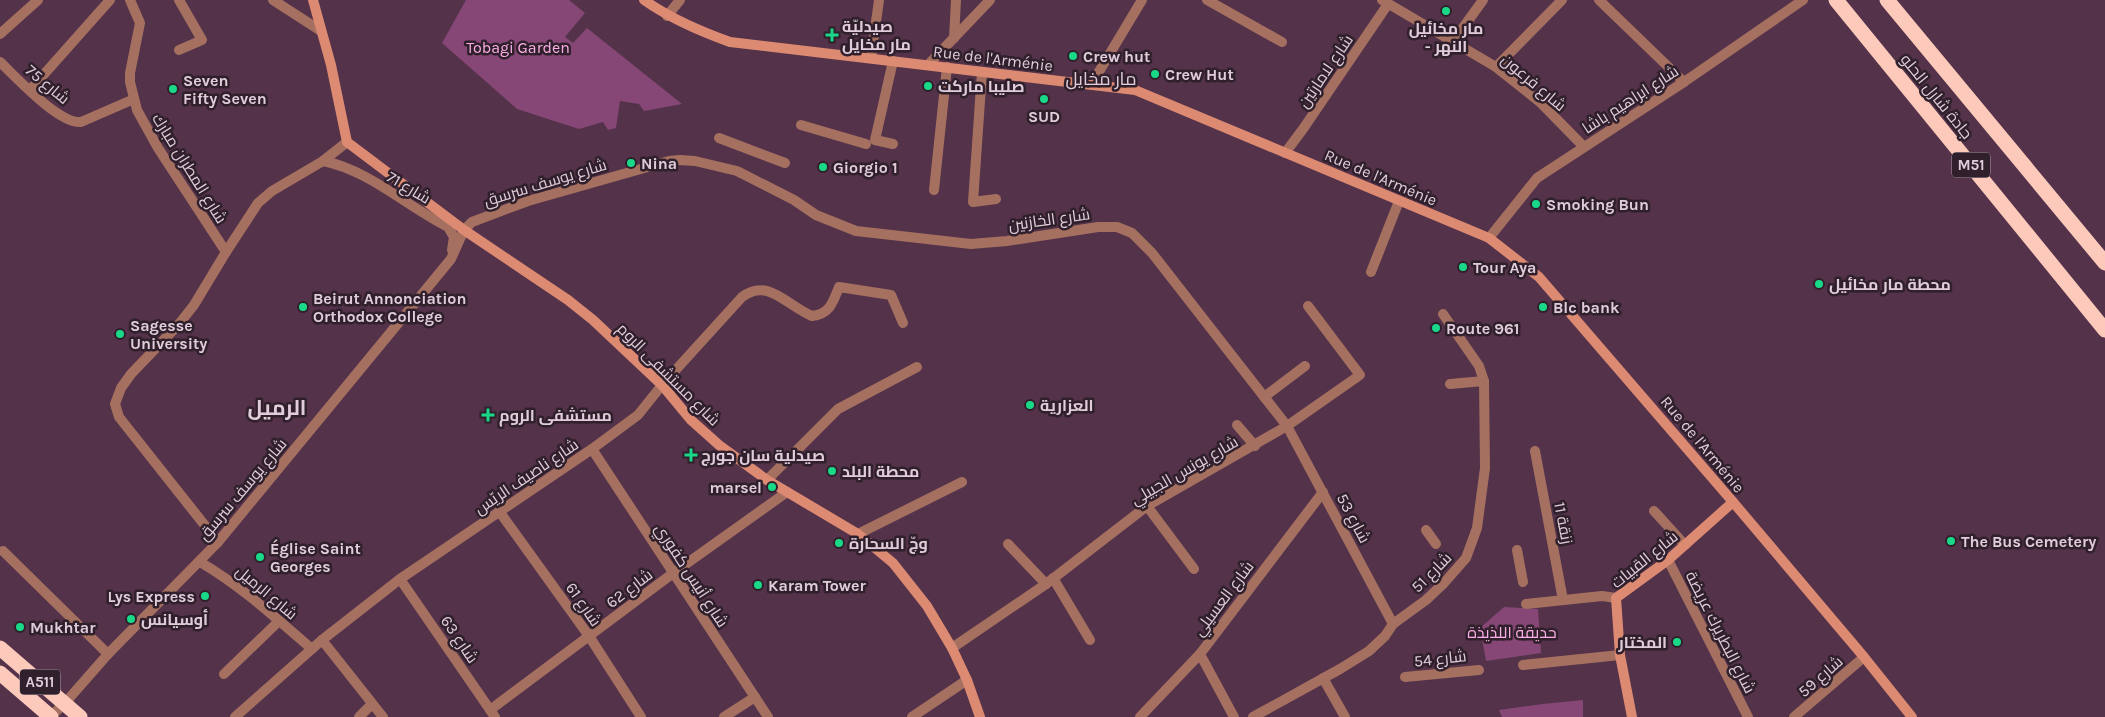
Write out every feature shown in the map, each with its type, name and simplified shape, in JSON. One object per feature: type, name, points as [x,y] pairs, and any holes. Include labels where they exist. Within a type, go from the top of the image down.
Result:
[{"type":"highway","name":"جادة شارل الحلو","points":[[1836,0],[2105,330]]},
{"type":"highway","name":"جادة شارل الحلو","points":[[1887,0],[2105,263]]},
{"type":"highway","name":"A511","points":[[0,648],[80,717]]},
{"type":"highway","name":"A511","points":[[0,673],[50,717]]},
{"type":"street","points":[[0,34],[38,0]]},
{"type":"street","points":[[30,90],[110,0]]},
{"type":"street","name":"شارع المطران مبارك","points":[[130,0],[140,23],[130,73],[134,99],[140,117],[226,252]]},
{"type":"street","points":[[179,0],[202,40],[179,50]]},
{"type":"street","points":[[272,0],[321,31]]},
{"type":"street","points":[[218,542],[119,417],[115,404],[117,393],[131,374],[179,324],[194,305],[254,209],[264,198],[323,161],[347,142],[332,65],[313,0]]},
{"type":"street","name":"Rue de l'Arménie","points":[[644,0],[667,16],[698,31],[730,42],[1136,90],[1489,238],[1539,277],[1733,502],[1864,657],[1912,717]]},
{"type":"street","points":[[667,16],[680,0]]},
{"type":"street","points":[[871,58],[878,0]]},
{"type":"street","points":[[954,38],[956,0]]},
{"type":"street","points":[[928,65],[990,0]]},
{"type":"street","points":[[1092,85],[1142,0]]},
{"type":"street","points":[[1208,0],[1282,42]]},
{"type":"street","points":[[1452,43],[1483,0]]},
{"type":"street","points":[[1496,67],[1562,0]]},
{"type":"street","points":[[1599,0],[1684,82]]},
{"type":"street","name":"شارع ابراهيم باشا","points":[[1489,238],[1537,178],[1684,82],[1803,0]]},
{"type":"street","name":"شارع فرعون","points":[[1385,2],[1452,43],[1496,67],[1540,102],[1584,147]]},
{"type":"street","name":"شارع لامارتين","points":[[1285,153],[1303,129],[1385,2]]},
{"type":"street","points":[[893,61],[875,140],[893,144]]},
{"type":"street","name":"شارع 75","points":[[0,62],[59,114],[77,123],[134,99]]},
{"type":"street","points":[[934,190],[947,67]]},
{"type":"street","points":[[982,72],[973,202],[996,199]]},
{"type":"street","points":[[801,125],[866,144]]},
{"type":"street","points":[[719,138],[785,163]]},
{"type":"street","name":"شارع مستشفى الروم","points":[[347,142],[464,230],[568,300],[617,341],[662,385],[698,427],[719,445],[767,480],[858,534],[893,563],[908,580],[952,648],[967,680],[980,717]]},
{"type":"street","name":"شارع 71","points":[[323,161],[346,168],[362,176],[448,227],[454,237],[452,259]]},
{"type":"street","name":"شارع يوسف سرسق","points":[[50,717],[65,703],[108,654],[218,542],[452,259],[464,230],[472,222],[528,201],[669,161],[695,161],[737,171]]},
{"type":"street","name":"شارع الخازنين","points":[[737,171],[794,200],[816,215],[856,231],[971,244],[1007,241],[1098,228],[1125,230],[1152,253],[1287,426]]},
{"type":"street","points":[[1371,272],[1399,200]]},
{"type":"street","name":"شارع ناصيف الريّس","points":[[235,717],[322,640],[400,579],[592,449],[638,415],[662,385],[742,297],[749,292],[766,290],[812,316],[823,314],[829,308],[839,287],[891,295],[903,323]]},
{"type":"street","name":"شارع يونس الجبيلي","points":[[952,648],[1050,581],[1147,506],[1212,475],[1360,375],[1308,306]]},
{"type":"street","name":"شارع 51","points":[[1253,717],[1369,651],[1385,636],[1393,624],[1426,600],[1466,558],[1477,528],[1485,468],[1484,381],[1479,366],[1443,314]]},
{"type":"street","points":[[1264,397],[1305,366]]},
{"type":"street","points":[[767,480],[838,410],[917,367]]},
{"type":"street","points":[[1450,384],[1484,381]]},
{"type":"street","points":[[1237,425],[1255,446]]},
{"type":"street","name":"شارع 53","points":[[1287,426],[1393,624]]},
{"type":"street","name":"شارع أنيس كفوري","points":[[592,449],[672,574],[768,717]]},
{"type":"street","name":"زنقة 11","points":[[1535,451],[1563,600]]},
{"type":"street","points":[[858,534],[962,482]]},
{"type":"street","name":"شارع 62","points":[[493,714],[589,636],[787,492]]},
{"type":"street","name":"شارع العسيلي","points":[[1140,717],[1200,654],[1323,492]]},
{"type":"street","name":"شارع القبيات","points":[[1632,717],[1620,655],[1616,598],[1668,560],[1733,502]]},
{"type":"street","points":[[1147,506],[1194,569]]},
{"type":"street","name":"شارع 61","points":[[500,511],[589,636],[641,717]]},
{"type":"street","points":[[1654,511],[1685,545]]},
{"type":"street","points":[[1426,530],[1436,544]]},
{"type":"street","points":[[1008,544],[1050,581],[1090,640]]},
{"type":"street","points":[[1517,550],[1522,582]]},
{"type":"street","points":[[3,551],[108,654]]},
{"type":"street","name":"شارع البطريرك عريضة","points":[[1668,560],[1748,717]]},
{"type":"street","name":"شارع الرميل","points":[[200,562],[224,576],[312,649]]},
{"type":"street","name":"شارع 63","points":[[400,579],[493,714]]},
{"type":"street","points":[[1526,604],[1602,596],[1616,598]]},
{"type":"street","points":[[224,674],[279,621]]},
{"type":"street","points":[[322,640],[383,717]]},
{"type":"street","points":[[1200,654],[1234,717]]},
{"type":"street","points":[[1523,665],[1620,655]]},
{"type":"street","name":"شارع 59","points":[[1794,717],[1864,657]]},
{"type":"street","name":"شارع 54","points":[[1405,677],[1479,670]]},
{"type":"street","points":[[1323,678],[1345,717]]},
{"type":"street","points":[[912,717],[967,680]]},
{"type":"street","points":[[724,717],[755,697]]},
{"type":"street","points":[[358,717],[372,704]]},
{"type":"green space","name":"Tobagi Garden","points":[[466,0],[569,0],[585,13],[565,37],[573,43],[587,28],[682,104],[644,111],[639,104],[620,101],[616,128],[608,130],[603,122],[579,129],[517,109],[442,43]]},
{"type":"green space","name":"حديقة اللذيذة","points":[[1504,607],[1538,609],[1541,653],[1486,661],[1480,628]]},
{"type":"green space","points":[[1583,700],[1583,717],[1502,717],[1499,710],[1543,704]]},
{"type":"place","name":"مار مخائيل - النهر","points":[[1446,11]]},
{"type":"place","name":"صيدليّة مار مخايل","points":[[832,35]]},
{"type":"place","name":"Crew hut","points":[[1073,56]]},
{"type":"place","name":"Crew Hut","points":[[1155,74]]},
{"type":"place","name":"صليبا ماركت","points":[[928,86]]},
{"type":"place","name":"Seven Fifty Seven","points":[[173,89]]},
{"type":"place","name":"SUD","points":[[1044,99]]},
{"type":"place","name":"Nina","points":[[631,163]]},
{"type":"place","name":"Giorgio 1","points":[[823,167]]},
{"type":"place","name":"Smoking Bun","points":[[1536,204]]},
{"type":"place","name":"Tour Aya","points":[[1463,267]]},
{"type":"place","name":"محطة مار مخائيل","points":[[1819,284]]},
{"type":"place","name":"Beirut Annonciation Orthodox College","points":[[303,307]]},
{"type":"place","name":"Blc bank","points":[[1543,307]]},
{"type":"place","name":"Route 961","points":[[1436,328]]},
{"type":"place","name":"Sagesse University","points":[[120,334]]},
{"type":"place","name":"العزارية","points":[[1030,405]]},
{"type":"place","name":"مستشفى الروم","points":[[488,415]]},
{"type":"place","name":"صيدلية سان جورج","points":[[691,455]]},
{"type":"place","name":"محطة البلد","points":[[832,471]]},
{"type":"place","name":"marsel","points":[[772,487]]},
{"type":"place","name":"The Bus Cemetery","points":[[1951,541]]},
{"type":"place","name":"وجّ السحارة","points":[[839,543]]},
{"type":"place","name":"Église Saint Georges","points":[[260,557]]},
{"type":"place","name":"Karam Tower","points":[[758,585]]},
{"type":"place","name":"Lys Express","points":[[205,596]]},
{"type":"place","name":"أوسيانس","points":[[131,619]]},
{"type":"place","name":"Mukhtar","points":[[20,627]]},
{"type":"place","name":"المختار","points":[[1677,642]]},
{"type":"district","name":"مار مخايل","points":[[1101,79]]},
{"type":"district","name":"الرميل","points":[[277,408]]}]
